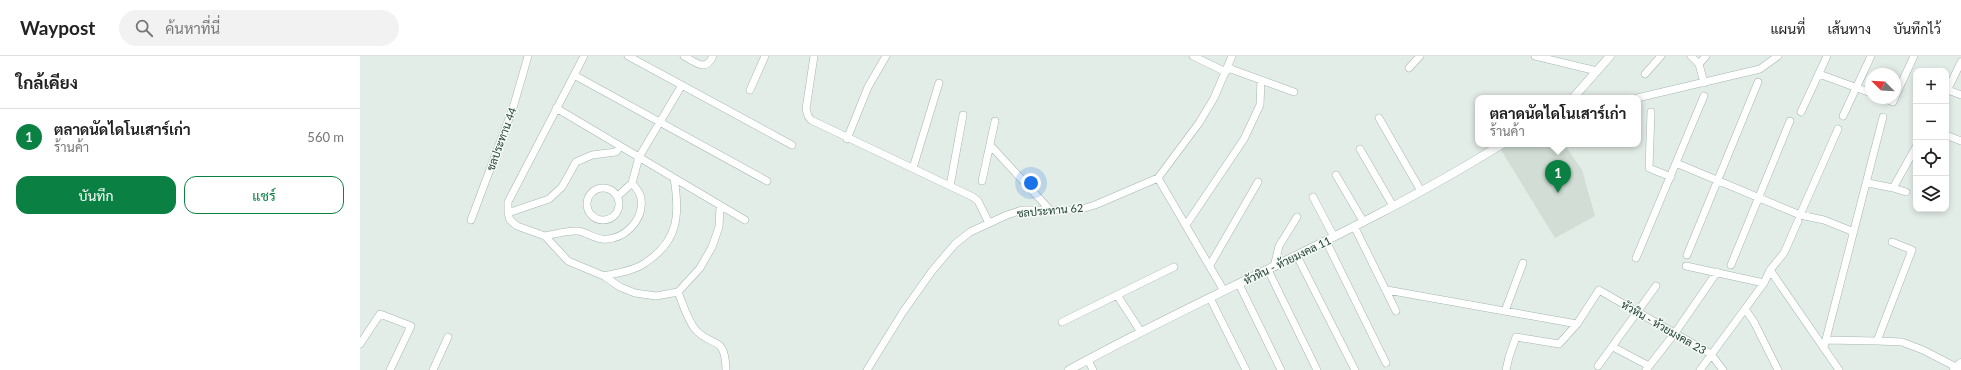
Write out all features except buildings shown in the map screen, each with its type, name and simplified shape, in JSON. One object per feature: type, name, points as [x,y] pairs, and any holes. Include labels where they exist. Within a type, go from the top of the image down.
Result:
[{"type":"street","name":"ชลประทาน 44","points":[[471,220],[513,108],[528,56]]},
{"type":"street","points":[[584,56],[508,202],[508,214],[510,220],[517,226],[545,236],[568,261],[604,276],[620,287],[635,293],[656,296],[678,292],[700,268],[712,247],[719,227],[720,206]]},
{"type":"street","points":[[628,56],[792,145]]},
{"type":"street","points":[[684,56],[699,64],[705,65],[710,63],[713,56]]},
{"type":"street","points":[[750,90],[765,56]]},
{"type":"street","points":[[814,56],[806,109],[808,116],[817,125],[913,168],[978,201],[988,223]]},
{"type":"street","points":[[848,139],[868,87],[886,56]]},
{"type":"street","points":[[1193,56],[1227,70],[1294,92]]},
{"type":"street","points":[[1224,291],[1158,178],[1199,123],[1214,98],[1232,56]]},
{"type":"street","points":[[1409,68],[1420,56]]},
{"type":"street","points":[[1535,56],[1597,71]]},
{"type":"street","points":[[1575,95],[1610,56]]},
{"type":"street","points":[[1645,74],[1661,56]]},
{"type":"street","points":[[1691,56],[1699,64],[1704,83]]},
{"type":"street","points":[[1699,64],[1706,56]]},
{"type":"street","points":[[1641,97],[1704,83],[1760,68],[1778,56]]},
{"type":"street","points":[[1801,112],[1827,56]]},
{"type":"street","points":[[1843,116],[1871,56]]},
{"type":"street","points":[[1901,85],[1914,56]]},
{"type":"street","points":[[1949,88],[1961,62]]},
{"type":"street","points":[[1819,74],[1865,90]]},
{"type":"street","points":[[574,75],[767,181]]},
{"type":"street","points":[[1186,225],[1244,139],[1260,105],[1261,80]]},
{"type":"street","points":[[1687,255],[1758,82]]},
{"type":"street","points":[[913,168],[939,83]]},
{"type":"street","points":[[618,196],[632,183],[639,157],[682,85]]},
{"type":"street","points":[[1949,92],[1961,95]]},
{"type":"street","points":[[1636,258],[1704,96]]},
{"type":"street","points":[[556,108],[745,220]]},
{"type":"street","points":[[1651,112],[1649,168],[1671,177]]},
{"type":"street","points":[[950,186],[962,115]]},
{"type":"street","points":[[1825,344],[1884,117]]},
{"type":"street","points":[[1379,118],[1420,191]]},
{"type":"street","points":[[982,181],[995,121]]},
{"type":"street","points":[[1731,265],[1760,198],[1790,121]]},
{"type":"street","points":[[1700,370],[1764,283],[1770,270],[1784,253],[1838,129]]},
{"type":"street","points":[[1949,138],[1961,141]]},
{"type":"street","points":[[990,145],[1050,210]]},
{"type":"street","points":[[508,214],[549,199],[562,187],[576,162],[592,155],[616,152],[620,146]]},
{"type":"street","name":"หัวหิน - ห้วยมงคล 11","points":[[1069,370],[1141,332],[1334,237],[1393,206],[1497,147]]},
{"type":"street","points":[[1360,149],[1393,206]]},
{"type":"street","points":[[1893,188],[1913,152]]},
{"type":"street","points":[[1676,163],[1760,198],[1799,218],[1824,220],[1854,232]]},
{"type":"street","points":[[1336,175],[1363,221]]},
{"type":"street","points":[[604,276],[645,264],[665,245],[675,226],[678,204],[674,178]]},
{"type":"street","name":"ชลประทาน 62","points":[[867,370],[903,312],[932,271],[955,244],[970,232],[988,223],[1022,210],[1078,210],[1095,205],[1158,178]]},
{"type":"street","points":[[1210,265],[1258,182]]},
{"type":"street","points":[[545,236],[579,231],[602,239],[624,233],[636,223],[641,212],[641,197],[632,183]]},
{"type":"street","points":[[1868,183],[1906,192]]},
{"type":"street","points":[[607,188],[614,191],[618,196],[619,207],[612,217],[602,220],[597,219],[590,212],[587,202],[589,196],[596,189],[607,188]]},
{"type":"street","points":[[1313,197],[1334,237]]},
{"type":"street","points":[[1297,217],[1279,246],[1271,269],[1317,370]]},
{"type":"street","points":[[1354,226],[1387,290],[1396,311]]},
{"type":"street","points":[[1326,241],[1386,363]]},
{"type":"street","points":[[1877,341],[1912,250],[1892,242]]},
{"type":"street","points":[[1297,256],[1354,370]]},
{"type":"street","points":[[1506,311],[1523,263]]},
{"type":"street","points":[[1686,266],[1764,283]]},
{"type":"street","points":[[1062,322],[1174,267]]},
{"type":"street","points":[[1770,270],[1825,344],[1838,370]]},
{"type":"street","points":[[1613,347],[1648,368],[1675,334],[1717,272]]},
{"type":"street","points":[[1239,284],[1281,370]]},
{"type":"street","points":[[1598,366],[1656,286]]},
{"type":"street","points":[[1387,290],[1577,324]]},
{"type":"street","name":"หัวหิน - ห้วยมงคล 23","points":[[1577,324],[1599,290],[1711,354],[1723,370]]},
{"type":"street","points":[[678,292],[695,330],[721,345],[726,354],[726,370]]},
{"type":"street","points":[[1117,295],[1141,332]]},
{"type":"street","points":[[1210,298],[1246,370]]},
{"type":"street","points":[[1745,309],[1754,322],[1778,370]]},
{"type":"street","points":[[360,344],[380,314],[411,326],[390,370]]},
{"type":"street","points":[[1506,370],[1516,337],[1559,344],[1577,324]]},
{"type":"street","points":[[433,370],[448,337]]},
{"type":"street","points":[[1825,344],[1877,341],[1902,342],[1923,350],[1958,367]]},
{"type":"street","points":[[1088,360],[1093,370]]},
{"type":"shaded area","points":[[1506,147],[1566,147],[1582,170],[1595,216],[1555,238],[1501,150]]},
{"type":"place","name":"ตลาดนัดไดโนเสาร์เก่า","points":[[1558,193]]}]
